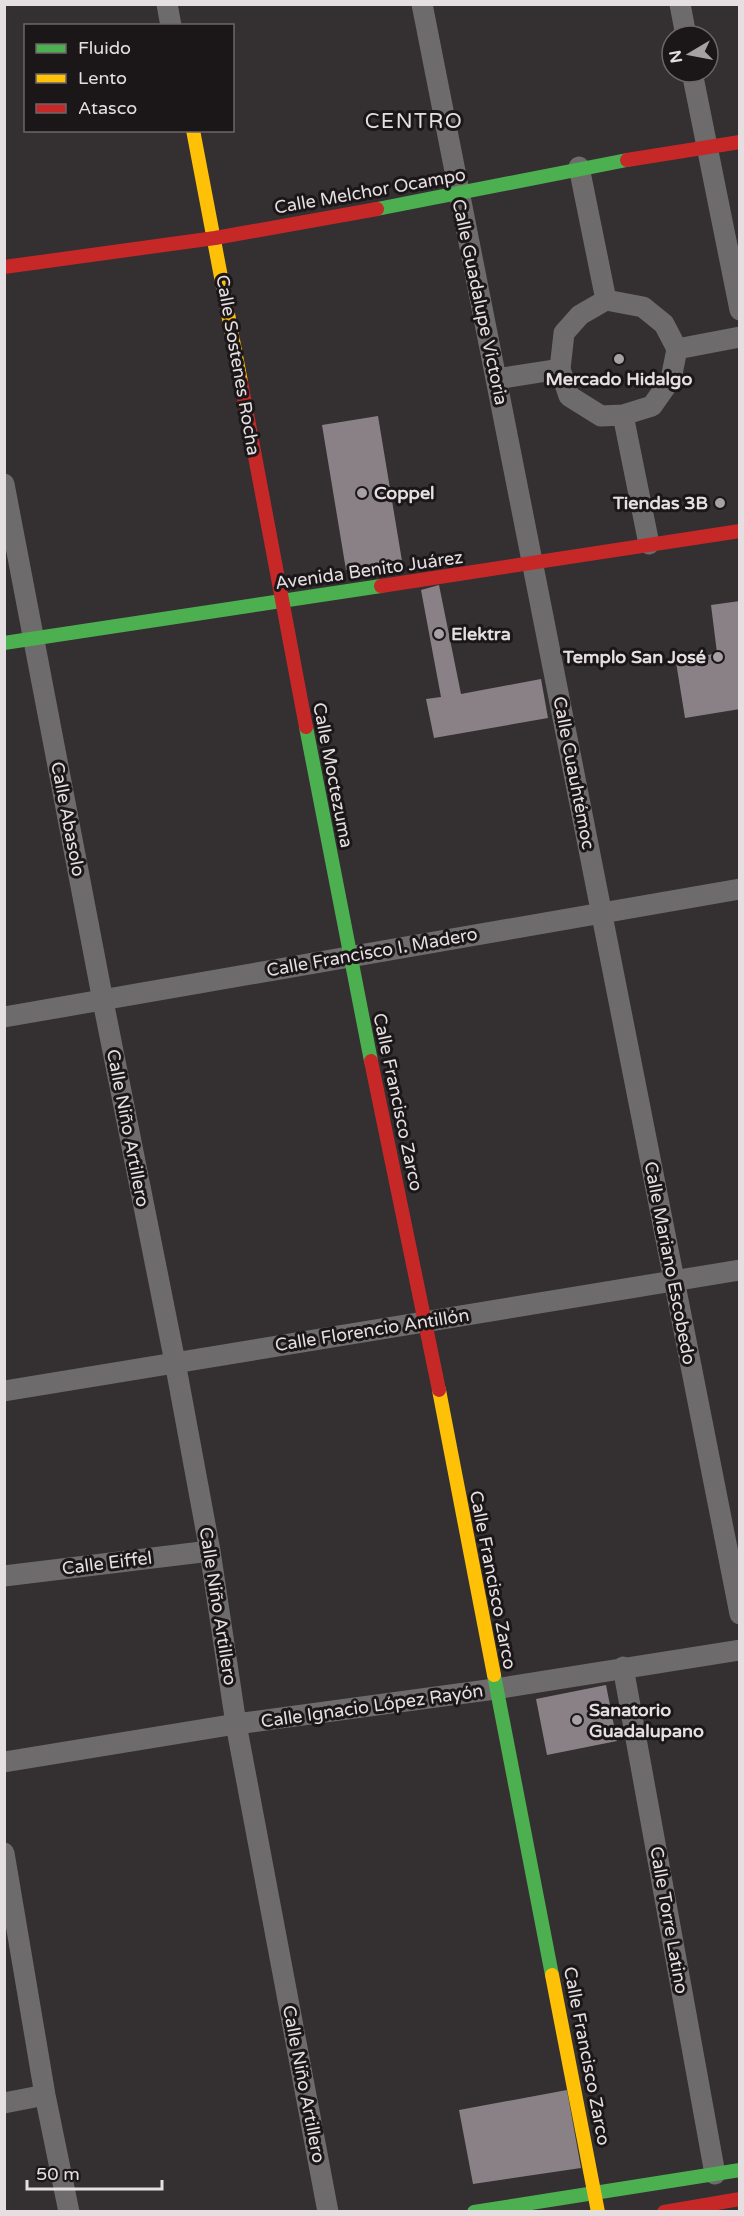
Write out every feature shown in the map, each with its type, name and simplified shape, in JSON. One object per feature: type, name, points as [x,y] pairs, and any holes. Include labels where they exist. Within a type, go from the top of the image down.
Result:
[{"type":"street","points":[[166,4],[171,24]]},
{"type":"street","name":"Calle Guadalupe Victoria","points":[[422,4],[532,564]]},
{"type":"street","points":[[680,4],[684,24]]},
{"type":"street","points":[[694,84],[705,147],[740,310]]},
{"type":"street","name":"Calle Sostenes Rocha","points":[[193,132],[281,601]]},
{"type":"street","name":"Calle Melchor Ocampo","points":[[4,267],[215,238],[458,194],[579,167],[740,142]]},
{"type":"street","points":[[579,167],[606,300]]},
{"type":"street","points":[[606,300],[643,306],[664,324],[677,349],[671,379],[652,406],[623,415],[601,416],[569,396],[560,369],[564,333],[580,315],[606,300]]},
{"type":"street","points":[[677,349],[740,337]]},
{"type":"street","points":[[496,379],[560,369]]},
{"type":"street","points":[[623,415],[649,544]]},
{"type":"street","name":"Calle Abasolo","points":[[4,484],[103,1001]]},
{"type":"street","name":"Avenida Benito Juárez","points":[[4,643],[740,531]]},
{"type":"street","name":"Calle Cuauhtémoc","points":[[532,564],[601,913]]},
{"type":"street","name":"Calle Moctezuma","points":[[281,601],[348,955]]},
{"type":"street","name":"Calle Francisco I. Madero","points":[[4,1017],[103,1001],[348,955],[740,889]]},
{"type":"street","name":"Calle Mariano Escobedo","points":[[601,913],[740,1614]]},
{"type":"street","name":"Calle Francisco Zarco","points":[[348,955],[426,1322],[495,1689],[598,2211]]},
{"type":"street","name":"Calle Niño Artillero","points":[[103,1001],[175,1362],[210,1551],[237,1724],[328,2211]]},
{"type":"street","name":"Calle Florencio Antillón","points":[[4,1391],[740,1270]]},
{"type":"street","name":"Calle Eiffel","points":[[4,1576],[210,1551]]},
{"type":"street","name":"Calle Ignacio López Rayón","points":[[4,1762],[237,1724],[495,1689],[740,1650]]},
{"type":"street","name":"Calle Torre Latino","points":[[623,1667],[716,2174]]},
{"type":"street","points":[[4,1853],[45,2095],[69,2211]]},
{"type":"street","points":[[4,2103],[45,2095]]},
{"type":"street","points":[[474,2211],[740,2170]]},
{"type":"street","points":[[664,2211],[740,2199]]},
{"type":"building","name":"Coppel","points":[[378,416],[402,561],[346,570],[322,425]]},
{"type":"building","name":"Elektra","points":[[439,585],[461,694],[541,679],[548,718],[434,738],[426,699],[441,697],[421,590]]},
{"type":"building","name":"Templo San José","points":[[740,601],[740,709],[685,718],[676,662],[717,653],[711,605]]},
{"type":"building","name":"Sanatorio Guadalupano","points":[[606,1685],[617,1741],[547,1755],[536,1699]]},
{"type":"building","points":[[567,2090],[581,2168],[473,2184],[459,2110]]},
{"type":"traffic: fast","points":[[377,209],[627,160]]},
{"type":"traffic: fast","points":[[4,643],[381,586]]},
{"type":"traffic: fast","points":[[306,727],[371,1061]]},
{"type":"traffic: fast","points":[[494,1675],[552,1975]]},
{"type":"traffic: fast","points":[[474,2212],[740,2170]]},
{"type":"traffic: slow","points":[[193,132],[241,382]]},
{"type":"traffic: slow","points":[[439,1390],[494,1675]]},
{"type":"traffic: slow","points":[[552,1975],[598,2212]]},
{"type":"traffic: jam","points":[[627,160],[740,142]]},
{"type":"traffic: jam","points":[[4,267],[215,238],[377,209]]},
{"type":"traffic: jam","points":[[241,382],[306,727]]},
{"type":"traffic: jam","points":[[381,586],[740,531]]},
{"type":"traffic: jam","points":[[371,1061],[439,1390]]},
{"type":"traffic: jam","points":[[664,2212],[740,2199]]},
{"type":"place","name":"Mercado Hidalgo","points":[[619,359]]},
{"type":"place","name":"Coppel","points":[[362,493]]},
{"type":"place","name":"Tiendas 3B","points":[[720,503]]},
{"type":"place","name":"Elektra","points":[[439,634]]},
{"type":"place","name":"Templo San José","points":[[718,657]]},
{"type":"place","name":"Sanatorio Guadalupano","points":[[577,1720]]},
{"type":"district","name":"CENTRO","points":[[414,121]]}]
